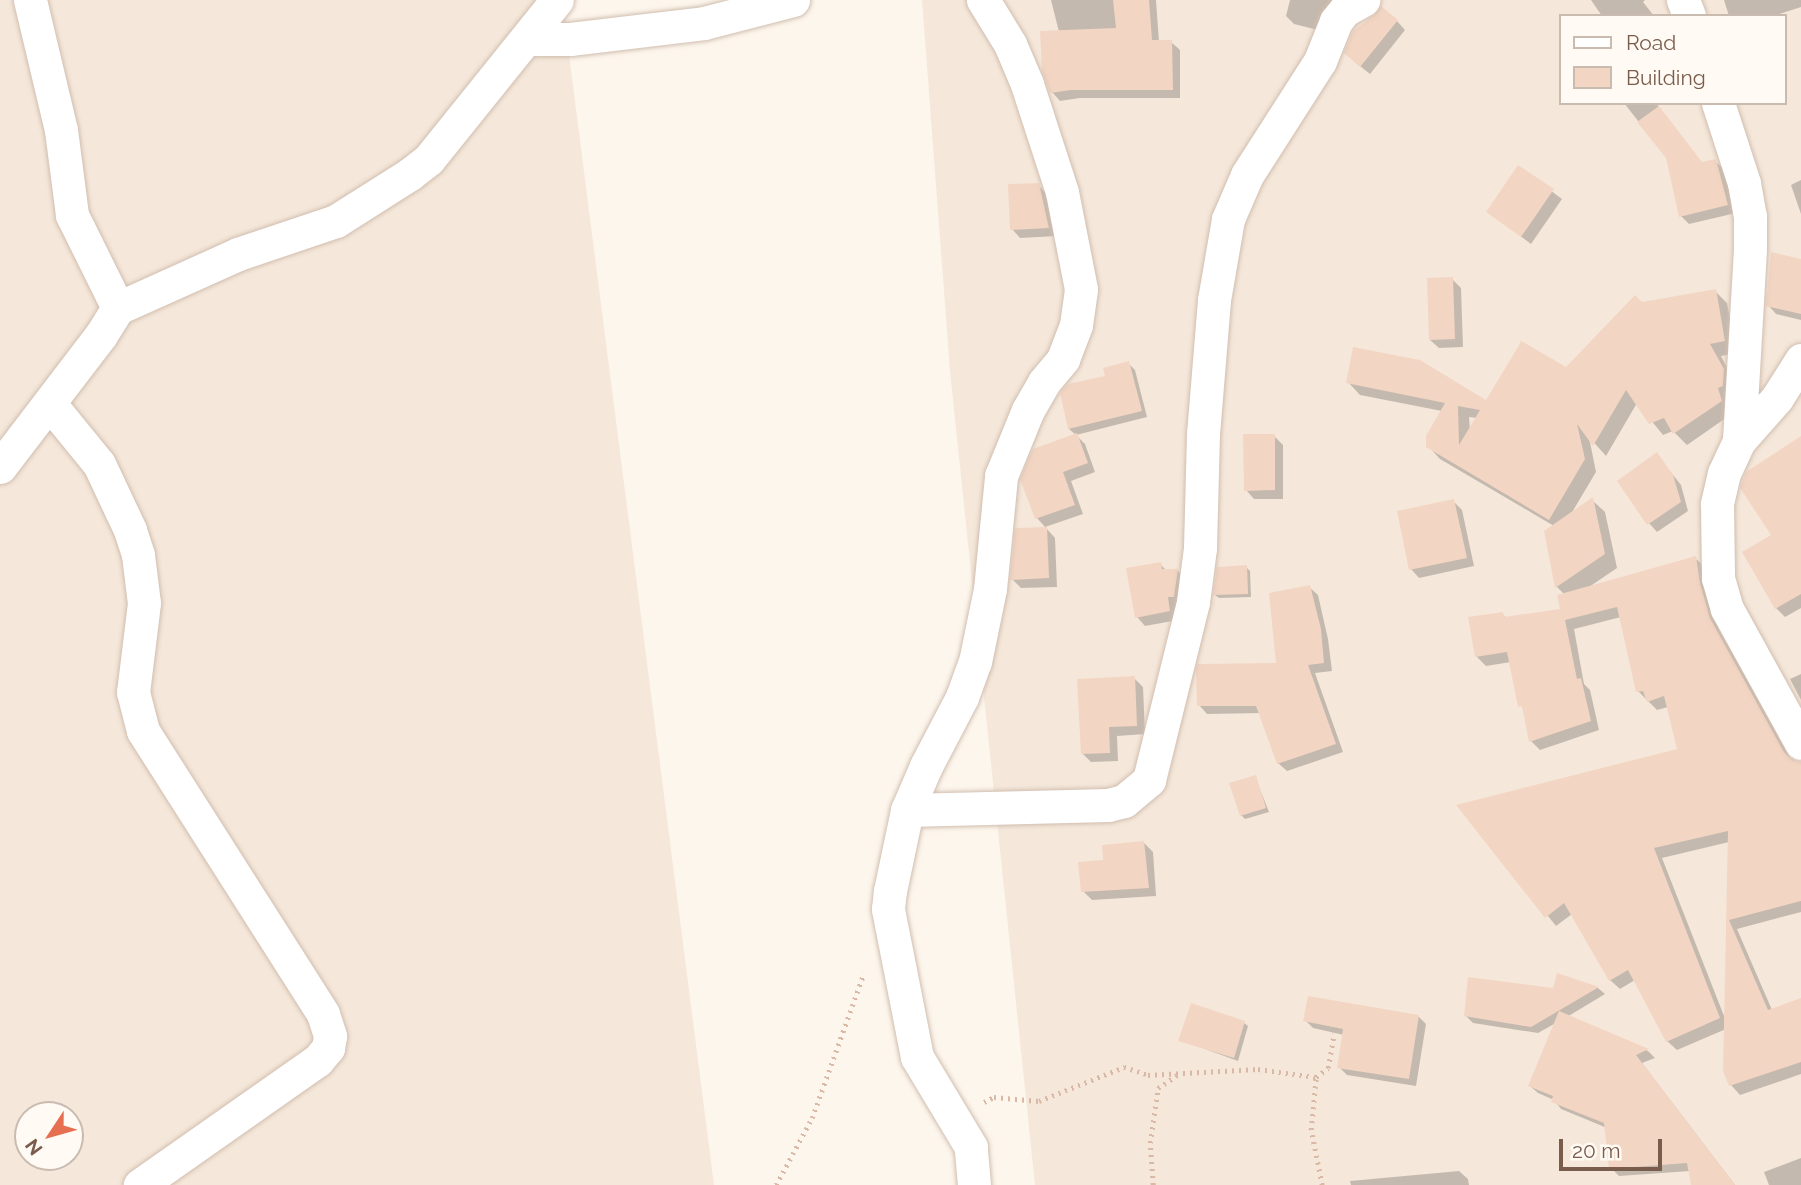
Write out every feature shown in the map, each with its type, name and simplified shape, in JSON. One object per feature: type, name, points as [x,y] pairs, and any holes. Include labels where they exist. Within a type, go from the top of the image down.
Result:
[{"type":"street","points":[[30,0],[61,130],[72,215],[118,308]]},
{"type":"street","points":[[0,467],[50,404],[118,308],[238,254],[336,221],[400,181],[429,159],[556,0]]},
{"type":"street","points":[[527,39],[570,39],[704,23],[793,0]]},
{"type":"street","points":[[974,1185],[971,1147],[917,1058],[888,909],[907,810],[926,766],[962,697],[975,662],[990,589],[1001,476],[1028,410],[1063,359],[1076,325],[1081,289],[1062,192],[1027,84],[1010,44],[984,0]]},
{"type":"street","points":[[907,810],[1108,805],[1124,802],[1149,780],[1193,602],[1200,548],[1203,434],[1214,300],[1228,219],[1247,175],[1320,61],[1336,21],[1345,10],[1363,0]]},
{"type":"street","points":[[1719,105],[1744,183],[1750,216],[1740,441]]},
{"type":"street","points":[[1801,360],[1777,398],[1740,441],[1724,473],[1717,504],[1718,578],[1727,609],[1801,743]]},
{"type":"street","points":[[50,404],[99,464],[130,530],[138,555],[144,603],[133,692],[143,732],[323,1014],[330,1036],[328,1048],[318,1060],[140,1185]]},
{"type":"path","points":[[776,1185],[812,1118],[868,962]]},
{"type":"path","points":[[954,1116],[994,1097],[1039,1101],[1124,1067],[1148,1075],[1258,1069],[1316,1077],[1328,1068],[1334,1034]]},
{"type":"path","points":[[1153,1185],[1150,1143],[1158,1088],[1178,1074]]},
{"type":"path","points":[[1316,1077],[1311,1130],[1322,1185]]},
{"type":"shaded area","points":[[0,0],[562,0],[714,1185],[0,1185]]},
{"type":"shaded area","points":[[922,0],[1801,0],[1801,1185],[1035,1185],[950,371]]},
{"type":"building","points":[[1113,0],[1149,0],[1152,40],[1172,40],[1173,90],[1071,90],[1050,93],[1042,71],[1040,31],[1116,28]]},
{"type":"building","points":[[1381,6],[1398,20],[1360,67],[1344,53],[1353,31],[1373,16]]},
{"type":"building","points":[[1659,106],[1702,162],[1716,159],[1728,205],[1679,217],[1666,158],[1637,122]]},
{"type":"building","points":[[1518,165],[1554,189],[1521,237],[1486,212]]},
{"type":"building","points":[[1039,183],[1049,228],[1010,230],[1008,184]]},
{"type":"building","points":[[1771,252],[1801,259],[1801,314],[1766,306]]},
{"type":"building","points":[[1453,277],[1455,339],[1429,340],[1427,278]]},
{"type":"building","points":[[1716,289],[1725,341],[1710,344],[1724,369],[1723,386],[1718,388],[1722,401],[1673,434],[1664,418],[1649,424],[1626,390],[1593,446],[1577,424],[1585,459],[1549,520],[1426,447],[1426,436],[1445,403],[1346,383],[1353,347],[1420,360],[1486,400],[1521,342],[1518,339],[1566,367],[1635,295],[1642,302]],"holes":[[[1458,406],[1480,410],[1459,445]]]},
{"type":"building","points":[[1129,361],[1142,411],[1068,429],[1060,393],[1068,384],[1105,376],[1103,368]]},
{"type":"building","points":[[1077,433],[1088,463],[1063,472],[1075,505],[1035,519],[1020,479],[1033,449]]},
{"type":"building","points":[[1243,434],[1275,434],[1275,490],[1244,491]]},
{"type":"building","points":[[1801,436],[1801,594],[1775,609],[1742,552],[1771,535],[1740,488],[1746,472]]},
{"type":"building","points":[[1657,452],[1673,475],[1681,502],[1647,525],[1617,481]]},
{"type":"building","points":[[1593,497],[1605,554],[1555,588],[1544,531]]},
{"type":"building","points":[[1454,499],[1467,558],[1409,570],[1397,511]]},
{"type":"building","points":[[1047,527],[1049,578],[1010,580],[1015,528]]},
{"type":"building","points":[[1696,556],[1710,618],[1784,752],[1792,760],[1801,762],[1801,901],[1729,920],[1768,1010],[1801,998],[1801,1062],[1729,1086],[1723,1071],[1728,831],[1654,848],[1720,1018],[1666,1042],[1628,970],[1609,981],[1564,903],[1545,918],[1456,805],[1677,749],[1664,696],[1647,702],[1643,691],[1636,692],[1617,607],[1565,620],[1577,679],[1581,678],[1591,721],[1529,742],[1522,706],[1518,707],[1507,652],[1475,657],[1468,617],[1503,612],[1504,617],[1560,609],[1557,595]]},
{"type":"building","points":[[1161,562],[1162,569],[1178,569],[1174,597],[1168,597],[1170,611],[1135,618],[1126,568]]},
{"type":"building","points":[[1247,565],[1248,594],[1213,595],[1217,567]]},
{"type":"building","points":[[1310,585],[1321,629],[1324,663],[1308,665],[1336,744],[1277,764],[1256,706],[1197,706],[1196,669],[1198,664],[1276,663],[1269,593]]},
{"type":"building","points":[[1135,676],[1137,726],[1109,727],[1110,753],[1081,754],[1077,679]]},
{"type":"building","points":[[1256,775],[1266,808],[1240,816],[1229,783]]},
{"type":"building","points":[[1144,841],[1149,888],[1081,892],[1078,862],[1103,860],[1102,845]]},
{"type":"building","points":[[1557,973],[1599,987],[1531,1027],[1464,1016],[1468,977],[1553,988]]},
{"type":"building","points":[[1308,996],[1419,1015],[1409,1079],[1337,1068],[1343,1029],[1303,1021]]},
{"type":"building","points":[[1191,1003],[1245,1021],[1234,1058],[1178,1041]]},
{"type":"building","points":[[1559,1011],[1649,1049],[1636,1055],[1735,1185],[1691,1185],[1687,1163],[1609,1169],[1604,1123],[1551,1102],[1553,1096],[1528,1086]]}]
